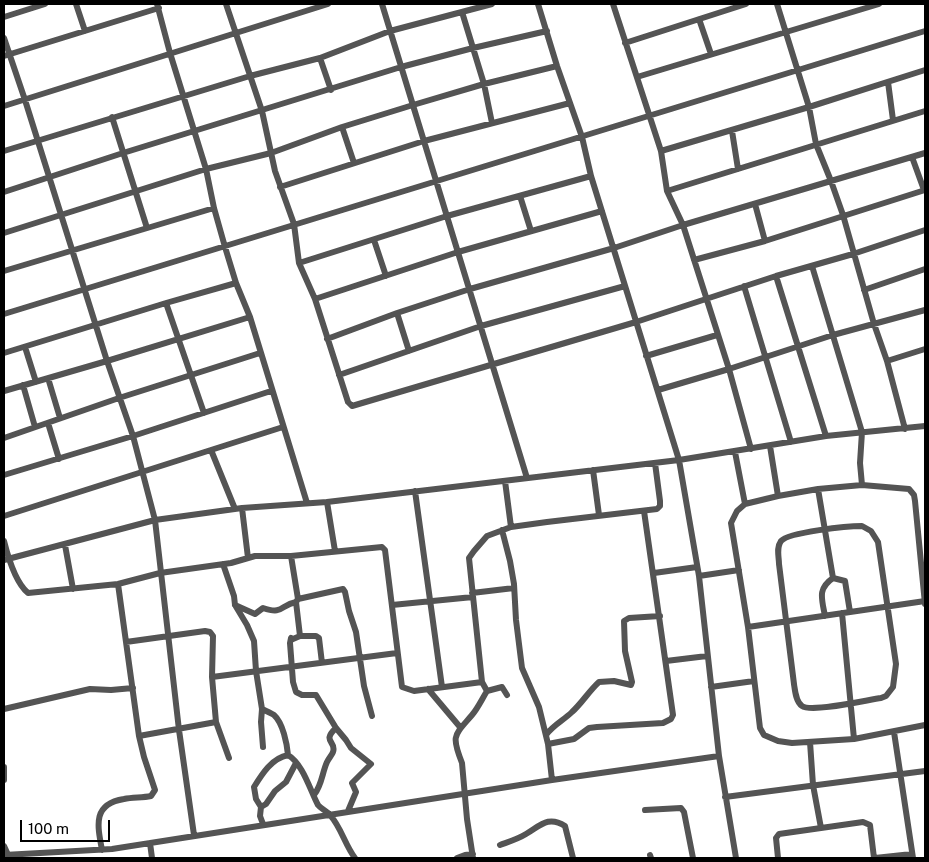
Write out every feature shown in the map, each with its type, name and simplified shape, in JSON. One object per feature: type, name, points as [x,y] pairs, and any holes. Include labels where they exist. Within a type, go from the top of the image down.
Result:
[{"type":"street","points":[[4,17],[45,4]]},
{"type":"street","points":[[76,4],[85,31]]},
{"type":"street","points":[[226,4],[262,111],[280,187],[294,224],[299,263],[316,299],[348,402],[352,406],[636,322],[706,298],[853,254],[925,230]]},
{"type":"street","points":[[4,106],[328,4]]},
{"type":"street","points":[[382,4],[527,478]]},
{"type":"street","points":[[4,151],[250,76],[320,58],[390,31],[492,4]]},
{"type":"street","points":[[538,4],[582,137],[591,176],[679,460],[699,576],[719,756],[736,858]]},
{"type":"street","points":[[615,4],[625,43],[661,151],[667,191],[683,225],[729,369],[751,449]]},
{"type":"street","points":[[625,43],[746,4]]},
{"type":"street","points":[[777,4],[809,107],[816,144],[843,216],[874,324],[887,361],[905,429]]},
{"type":"street","points":[[637,77],[865,6],[879,4]]},
{"type":"street","points":[[6,55],[158,6],[170,53],[206,169],[214,208],[236,284],[250,316],[271,391],[307,503]]},
{"type":"street","points":[[462,12],[484,84],[492,123]]},
{"type":"street","points":[[699,19],[711,54]]},
{"type":"street","points":[[4,192],[401,67],[547,31]]},
{"type":"street","points":[[4,314],[925,31]]},
{"type":"street","points":[[4,38],[6,55],[25,100],[95,325],[133,436],[155,520],[179,730],[194,836]]},
{"type":"street","points":[[320,58],[331,90]]},
{"type":"street","points":[[4,232],[61,216],[206,169],[271,152],[413,105],[484,84],[557,66]]},
{"type":"street","points":[[661,151],[732,131],[925,70]]},
{"type":"street","points":[[888,82],[893,120]]},
{"type":"street","points":[[280,187],[424,142],[570,103]]},
{"type":"street","points":[[667,191],[925,111]]},
{"type":"street","points":[[112,117],[147,228]]},
{"type":"street","points":[[342,127],[354,163]]},
{"type":"street","points":[[732,131],[738,169]]},
{"type":"street","points":[[327,339],[470,289],[614,248],[683,225],[925,153]]},
{"type":"street","points":[[694,260],[765,241],[925,190],[912,157]]},
{"type":"street","points":[[299,263],[447,216],[591,176]]},
{"type":"street","points":[[520,196],[531,231]]},
{"type":"street","points":[[755,204],[765,241]]},
{"type":"street","points":[[4,271],[214,208]]},
{"type":"street","points":[[316,299],[458,252],[602,211]]},
{"type":"street","points":[[374,240],[386,276]]},
{"type":"street","points":[[812,266],[862,432],[860,463],[862,485]]},
{"type":"street","points":[[864,290],[925,269]]},
{"type":"street","points":[[776,276],[826,436]]},
{"type":"street","points":[[4,353],[166,303],[236,284]]},
{"type":"street","points":[[339,375],[481,326],[625,286]]},
{"type":"street","points":[[744,286],[791,442]]},
{"type":"street","points":[[166,303],[204,413]]},
{"type":"street","points":[[658,390],[833,335],[925,310]]},
{"type":"street","points":[[397,313],[409,351]]},
{"type":"street","points":[[4,391],[250,316]]},
{"type":"street","points":[[646,356],[717,335]]},
{"type":"street","points":[[25,347],[36,382]]},
{"type":"street","points":[[887,361],[925,349]]},
{"type":"street","points":[[4,438],[119,398],[260,353]]},
{"type":"street","points":[[48,378],[60,418]]},
{"type":"street","points":[[23,385],[35,427]]},
{"type":"street","points":[[4,475],[133,436],[271,391]]},
{"type":"street","points":[[48,423],[59,458]]},
{"type":"street","points":[[6,559],[155,520],[242,508],[327,502],[655,463],[826,436],[925,426]]},
{"type":"street","points":[[4,516],[283,427]]},
{"type":"street","points":[[770,446],[778,496]]},
{"type":"street","points":[[211,450],[235,509]]},
{"type":"street","points":[[734,452],[745,504]]},
{"type":"street","points":[[487,692],[482,682],[473,595],[471,554],[487,536],[511,527],[657,509],[660,506],[655,463]]},
{"type":"street","points":[[592,470],[599,515]]},
{"type":"street","points":[[505,480],[511,527]]},
{"type":"street","points":[[748,627],[925,602],[923,549],[914,495],[909,489],[862,485],[818,489],[778,496],[745,504],[737,510],[731,523],[748,627],[760,728],[764,735],[778,741],[792,743],[810,742],[854,739],[925,726]]},
{"type":"street","points":[[818,489],[833,578]]},
{"type":"street","points":[[415,491],[442,687]]},
{"type":"street","points":[[327,502],[335,551]]},
{"type":"street","points":[[242,508],[248,558]]},
{"type":"street","points":[[548,744],[574,739],[589,728],[663,722],[671,719],[673,711],[644,511]]},
{"type":"street","points":[[862,526],[873,534],[878,542],[881,573],[888,606],[896,664],[893,687],[886,696],[850,704],[808,709],[800,705],[794,684],[779,564],[779,544],[785,538],[826,529],[862,526]]},
{"type":"street","points":[[502,530],[510,561],[514,588],[522,668],[539,707],[548,744],[552,780]]},
{"type":"street","points":[[4,541],[6,559],[24,590],[28,593],[118,584],[160,573],[243,561],[255,556],[291,556],[382,547],[385,550],[402,688],[414,691],[482,682]]},
{"type":"street","points":[[65,545],[73,589]]},
{"type":"street","points":[[291,556],[300,636]]},
{"type":"street","points":[[223,564],[234,596],[235,605],[254,641],[256,671],[262,709],[263,747]]},
{"type":"street","points":[[654,573],[697,566]]},
{"type":"street","points":[[699,576],[739,570]]},
{"type":"street","points":[[833,578],[845,581],[850,612]]},
{"type":"street","points":[[824,616],[822,590],[825,584],[833,578]]},
{"type":"street","points":[[102,850],[98,830],[101,811],[104,806],[124,798],[145,798],[153,795],[155,790],[139,736],[118,584]]},
{"type":"street","points":[[392,605],[514,588]]},
{"type":"street","points":[[235,605],[254,614],[263,608],[274,611],[283,609],[288,603],[297,600],[342,590],[345,592],[356,632],[364,686],[372,716]]},
{"type":"street","points":[[842,614],[854,739]]},
{"type":"street","points":[[546,735],[555,725],[575,710],[599,682],[614,681],[631,685],[625,650],[624,621],[629,618],[660,616]]},
{"type":"street","points":[[126,642],[205,631],[210,632],[213,636],[214,644],[212,677],[216,722],[229,758]]},
{"type":"street","points":[[322,663],[319,638],[316,636],[291,638],[293,682],[296,692],[302,695],[316,695],[351,748],[371,764],[352,783],[356,790],[348,811]]},
{"type":"street","points":[[212,677],[397,653]]},
{"type":"street","points":[[666,661],[707,656]]},
{"type":"street","points":[[711,687],[754,680]]},
{"type":"street","points":[[456,858],[465,855],[473,856],[467,819],[462,763],[458,756],[455,739],[460,727],[477,708],[487,692],[502,687],[506,696]]},
{"type":"street","points":[[4,709],[90,689],[133,688]]},
{"type":"street","points":[[428,689],[460,727]]},
{"type":"street","points":[[262,709],[275,716],[280,723],[288,746],[288,755],[296,763],[319,806],[330,814],[344,837],[349,850],[356,858]]},
{"type":"street","points":[[139,736],[216,722]]},
{"type":"street","points":[[314,795],[319,787],[327,762],[334,751],[328,738],[336,728]]},
{"type":"street","points":[[778,858],[776,838],[779,834],[863,822],[868,823],[870,826],[874,858],[912,856],[902,774],[894,732]]},
{"type":"street","points":[[810,742],[813,785],[821,828]]},
{"type":"street","points":[[263,824],[260,816],[261,807],[256,799],[254,787],[270,764],[288,755]]},
{"type":"street","points":[[4,846],[7,856],[102,850],[348,811],[719,756]]},
{"type":"street","points":[[261,807],[266,804],[274,791],[286,782],[296,763]]},
{"type":"street","points":[[4,767],[4,780]]},
{"type":"street","points":[[725,796],[925,771]]},
{"type":"street","points":[[645,810],[681,808],[684,812],[693,858]]},
{"type":"street","points":[[500,845],[527,834],[536,826],[556,821],[565,826],[573,858]]},
{"type":"street","points":[[150,843],[152,858]]}]
